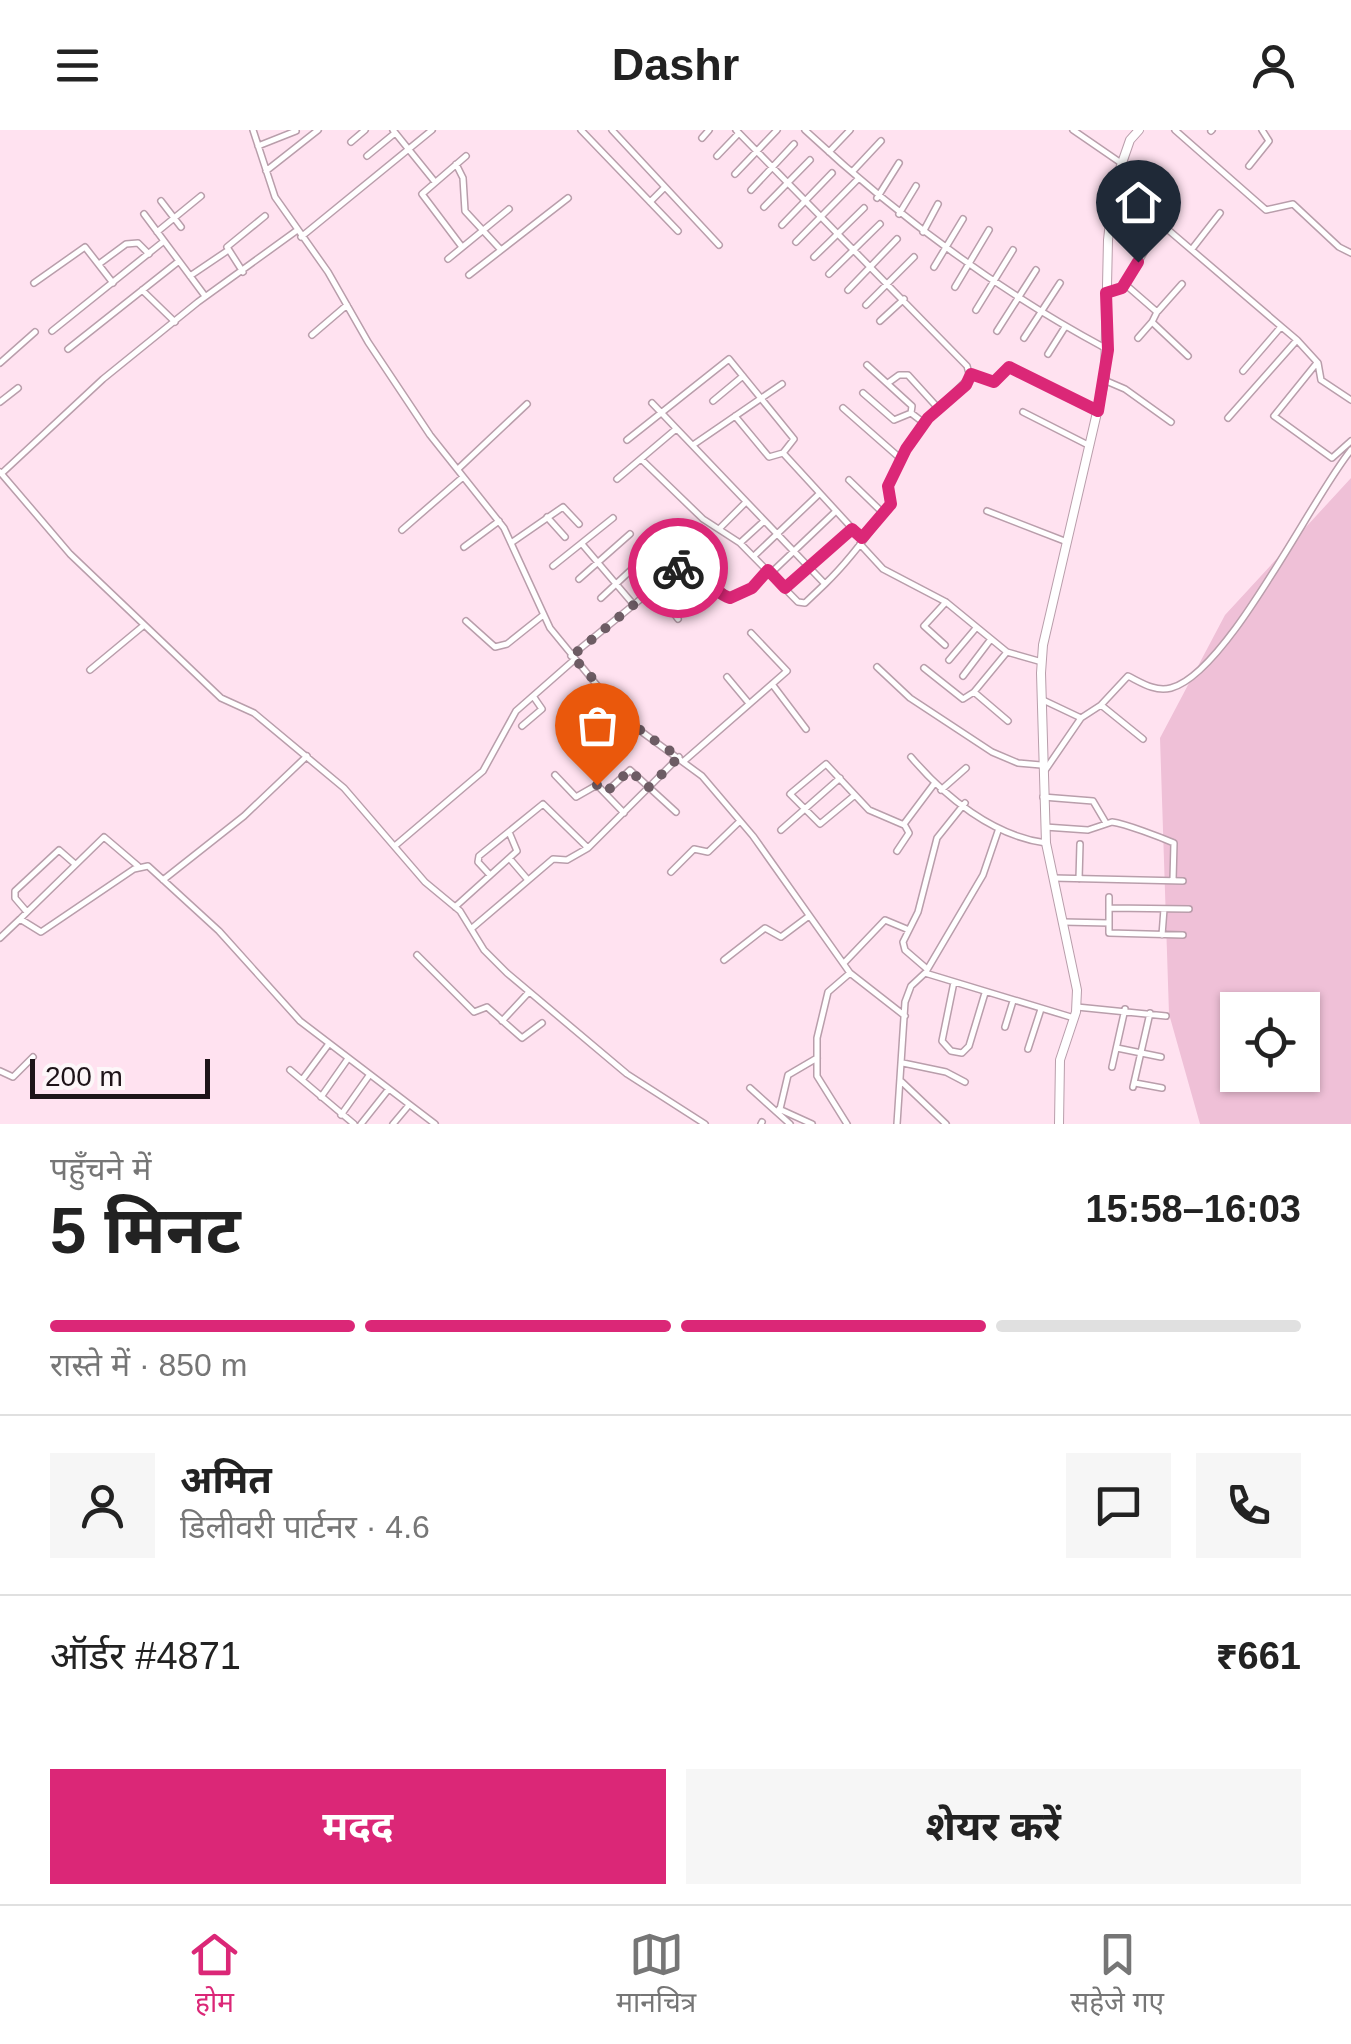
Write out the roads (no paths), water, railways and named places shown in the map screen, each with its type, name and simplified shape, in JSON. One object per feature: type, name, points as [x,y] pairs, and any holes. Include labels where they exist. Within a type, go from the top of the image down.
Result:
[{"type":"street","points":[[252,130],[274,197],[410,406],[499,520],[542,616],[604,696],[642,732],[681,759],[740,821],[850,973],[905,1016]]},
{"type":"street","points":[[266,172],[318,130]]},
{"type":"street","points":[[351,142],[365,130]]},
{"type":"street","points":[[432,130],[298,234],[205,296],[63,414],[0,473],[57,540],[221,698],[254,713],[307,756],[396,845],[425,882],[455,906],[484,950],[626,1074],[705,1124]]},
{"type":"street","points":[[581,130],[678,232]]},
{"type":"street","points":[[612,130],[719,245]]},
{"type":"street","points":[[702,138],[709,130]]},
{"type":"street","points":[[735,174],[777,130]]},
{"type":"street","points":[[829,152],[850,130]]},
{"type":"street","points":[[1074,130],[1164,196]]},
{"type":"street","points":[[1060,1124],[1060,1060],[1077,1007],[1074,962],[1044,827],[1042,662],[1104,380],[1108,350],[1109,218],[1121,165],[1139,130]]},
{"type":"street","points":[[1175,130],[1266,210],[1293,204],[1339,248],[1351,253]]},
{"type":"street","points":[[1249,166],[1269,142],[1262,130]]},
{"type":"street","points":[[258,146],[296,131]]},
{"type":"street","points":[[367,156],[394,131],[435,182]]},
{"type":"street","points":[[809,131],[877,198],[923,232],[1108,350]]},
{"type":"street","points":[[717,156],[740,132],[856,248],[971,374],[994,382],[1009,367],[1098,411]]},
{"type":"street","points":[[852,173],[881,141]]},
{"type":"street","points":[[751,190],[794,144]]},
{"type":"street","points":[[462,247],[422,196],[466,156]]},
{"type":"street","points":[[764,207],[810,160]]},
{"type":"street","points":[[877,198],[899,162]]},
{"type":"street","points":[[456,164],[463,178],[464,206],[500,250]]},
{"type":"street","points":[[782,225],[832,174]]},
{"type":"street","points":[[796,242],[858,178]]},
{"type":"street","points":[[899,214],[916,186]]},
{"type":"street","points":[[650,202],[665,187]]},
{"type":"street","points":[[158,232],[201,196]]},
{"type":"street","points":[[469,275],[568,198]]},
{"type":"street","points":[[161,201],[182,226]]},
{"type":"street","points":[[923,232],[938,204]]},
{"type":"street","points":[[814,257],[864,208]]},
{"type":"street","points":[[448,260],[510,210]]},
{"type":"street","points":[[144,214],[205,296]]},
{"type":"street","points":[[1192,250],[1220,214]]},
{"type":"street","points":[[190,276],[227,251],[238,234],[266,216]]},
{"type":"street","points":[[934,268],[963,219]]},
{"type":"street","points":[[829,274],[880,224]]},
{"type":"street","points":[[1106,293],[1126,284],[1159,228],[1166,228],[1296,340],[1318,362],[1320,380],[1351,400]]},
{"type":"street","points":[[955,288],[989,230]]},
{"type":"street","points":[[848,290],[897,239]]},
{"type":"street","points":[[99,264],[130,242],[138,243],[148,254]]},
{"type":"street","points":[[52,332],[164,242]]},
{"type":"street","points":[[34,283],[82,248],[113,283]]},
{"type":"street","points":[[976,310],[1013,250]]},
{"type":"street","points":[[227,251],[243,272]]},
{"type":"street","points":[[866,305],[914,257]]},
{"type":"street","points":[[68,349],[178,261]]},
{"type":"street","points":[[997,331],[1036,270]]},
{"type":"street","points":[[1024,338],[1060,283]]},
{"type":"street","points":[[1126,284],[1157,312]]},
{"type":"street","points":[[1138,338],[1182,284]]},
{"type":"street","points":[[142,290],[176,322]]},
{"type":"street","points":[[880,322],[904,299]]},
{"type":"street","points":[[312,335],[347,306]]},
{"type":"street","points":[[1152,322],[1188,356]]},
{"type":"street","points":[[1048,354],[1066,326]]},
{"type":"street","points":[[1242,371],[1281,327]]},
{"type":"street","points":[[0,363],[35,332]]},
{"type":"street","points":[[1228,418],[1296,340]]},
{"type":"street","points":[[627,440],[724,361],[732,361],[794,439],[783,453],[769,458],[734,416]]},
{"type":"street","points":[[1318,362],[1274,416],[1332,458],[1351,441]]},
{"type":"street","points":[[867,366],[912,406],[910,413]]},
{"type":"street","points":[[888,383],[899,374],[908,375],[938,408]]},
{"type":"street","points":[[641,459],[698,515],[740,543],[802,604],[825,584],[891,504],[888,486],[901,459],[924,423],[966,385],[971,374]]},
{"type":"street","points":[[713,401],[743,376]]},
{"type":"street","points":[[1104,380],[1125,389],[1171,422]]},
{"type":"street","points":[[692,446],[782,384]]},
{"type":"street","points":[[0,402],[18,388]]},
{"type":"street","points":[[863,393],[894,420],[910,413]]},
{"type":"street","points":[[652,403],[825,584]]},
{"type":"street","points":[[458,470],[528,404]]},
{"type":"street","points":[[843,408],[901,459]]},
{"type":"street","points":[[1023,412],[1090,446]]},
{"type":"street","points":[[910,413],[924,423]]},
{"type":"street","points":[[618,479],[676,429]]},
{"type":"street","points":[[1041,775],[1081,718],[1101,706],[1125,677],[1170,688],[1190,676],[1268,584],[1351,450]]},
{"type":"street","points":[[783,453],[883,569],[946,602],[1006,652],[1042,662]]},
{"type":"street","points":[[402,530],[463,477]]},
{"type":"street","points":[[850,480],[884,513]]},
{"type":"street","points":[[754,556],[819,494]]},
{"type":"street","points":[[719,529],[746,502]]},
{"type":"street","points":[[510,543],[563,507],[580,524]]},
{"type":"street","points":[[987,511],[1070,543]]},
{"type":"street","points":[[396,845],[484,771],[512,716],[573,658],[690,562],[720,595],[730,598],[752,588],[835,512]]},
{"type":"street","points":[[547,517],[565,537]]},
{"type":"street","points":[[552,566],[612,518]]},
{"type":"street","points":[[464,547],[499,520]]},
{"type":"street","points":[[740,543],[764,521]]},
{"type":"street","points":[[785,588],[852,529]]},
{"type":"street","points":[[579,578],[630,534]]},
{"type":"street","points":[[582,544],[634,606]]},
{"type":"street","points":[[601,598],[646,556]]},
{"type":"street","points":[[656,588],[678,619]]},
{"type":"street","points":[[945,645],[924,626],[946,602]]},
{"type":"street","points":[[466,621],[495,647],[507,644],[542,616]]},
{"type":"street","points":[[90,670],[143,626]]},
{"type":"street","points":[[949,660],[977,627]]},
{"type":"street","points":[[470,929],[553,859],[567,860],[588,848],[648,788],[772,684],[787,666],[752,632]]},
{"type":"street","points":[[963,676],[990,640]]},
{"type":"street","points":[[924,668],[963,699],[974,692],[1006,652]]},
{"type":"street","points":[[877,668],[910,698],[1005,759],[1041,765]]},
{"type":"street","points":[[727,677],[748,702]]},
{"type":"street","points":[[772,684],[806,729]]},
{"type":"street","points":[[974,692],[1008,721]]},
{"type":"street","points":[[522,726],[542,709],[533,696]]},
{"type":"street","points":[[575,726],[604,696]]},
{"type":"street","points":[[1042,699],[1081,718]]},
{"type":"street","points":[[1101,706],[1143,738]]},
{"type":"street","points":[[163,880],[244,816],[307,756]]},
{"type":"street","points":[[911,757],[934,784],[965,803],[998,831],[1046,843]]},
{"type":"street","points":[[855,795],[823,823],[814,822],[790,794],[820,766],[829,765],[875,814],[904,826],[909,833],[897,851]]},
{"type":"street","points":[[942,790],[966,768]]},
{"type":"street","points":[[605,793],[630,770],[676,812]]},
{"type":"street","points":[[555,774],[576,797],[595,784],[624,813]]},
{"type":"street","points":[[782,830],[840,778]]},
{"type":"street","points":[[904,826],[934,784]]},
{"type":"street","points":[[1043,797],[1093,801],[1100,806],[1106,823]]},
{"type":"street","points":[[965,803],[937,838],[903,947],[926,971],[1074,1018]]},
{"type":"street","points":[[490,875],[477,859],[543,804],[588,848]]},
{"type":"street","points":[[671,872],[694,849],[708,852],[740,821]]},
{"type":"street","points":[[1044,827],[1063,825],[1088,830],[1106,823],[1122,823],[1149,838],[1172,841],[1174,880]]},
{"type":"street","points":[[455,906],[519,848],[508,830]]},
{"type":"street","points":[[898,1124],[905,1016],[912,986],[926,971],[983,875],[998,831]]},
{"type":"street","points":[[0,938],[106,837],[138,866],[151,868],[219,931],[284,1007],[425,1121],[436,1124]]},
{"type":"street","points":[[1080,844],[1080,879]]},
{"type":"street","points":[[27,912],[14,898],[15,891],[60,850],[75,864]]},
{"type":"street","points":[[510,858],[528,880]]},
{"type":"street","points":[[20,919],[41,932],[138,866]]},
{"type":"street","points":[[1053,878],[1182,880]]},
{"type":"street","points":[[1108,896],[1111,934],[1183,935]]},
{"type":"street","points":[[1108,908],[1189,909]]},
{"type":"street","points":[[1162,935],[1164,909]]},
{"type":"street","points":[[724,960],[765,928],[779,938],[809,916]]},
{"type":"street","points":[[844,963],[882,921],[890,920],[909,930]]},
{"type":"street","points":[[1063,922],[1108,922]]},
{"type":"street","points":[[416,956],[474,1012],[486,1007],[524,1039],[542,1023]]},
{"type":"street","points":[[847,1124],[818,1078],[817,1029],[828,992],[850,973]]},
{"type":"street","points":[[954,982],[942,1030],[942,1041],[951,1051],[962,1052],[968,1046],[985,992]]},
{"type":"street","points":[[502,1020],[530,992]]},
{"type":"street","points":[[1004,1027],[1013,1001]]},
{"type":"street","points":[[1077,1007],[1125,1008],[1166,1016]]},
{"type":"street","points":[[1112,1067],[1125,1008]]},
{"type":"street","points":[[1028,1048],[1042,1009]]},
{"type":"street","points":[[1150,1013],[1134,1085],[1162,1088]]},
{"type":"street","points":[[302,1080],[328,1045]]},
{"type":"street","points":[[1116,1048],[1161,1057]]},
{"type":"street","points":[[0,1071],[13,1077],[33,1057]]},
{"type":"street","points":[[777,1109],[788,1076],[817,1058]]},
{"type":"street","points":[[321,1097],[348,1060]]},
{"type":"street","points":[[904,1064],[946,1072],[965,1082]]},
{"type":"street","points":[[290,1070],[354,1124]]},
{"type":"street","points":[[341,1114],[368,1076]]},
{"type":"street","points":[[902,1082],[946,1124]]},
{"type":"street","points":[[750,1088],[790,1124]]},
{"type":"street","points":[[361,1124],[388,1090]]},
{"type":"street","points":[[393,1124],[408,1105]]},
{"type":"street","points":[[777,1109],[812,1124]]}]
